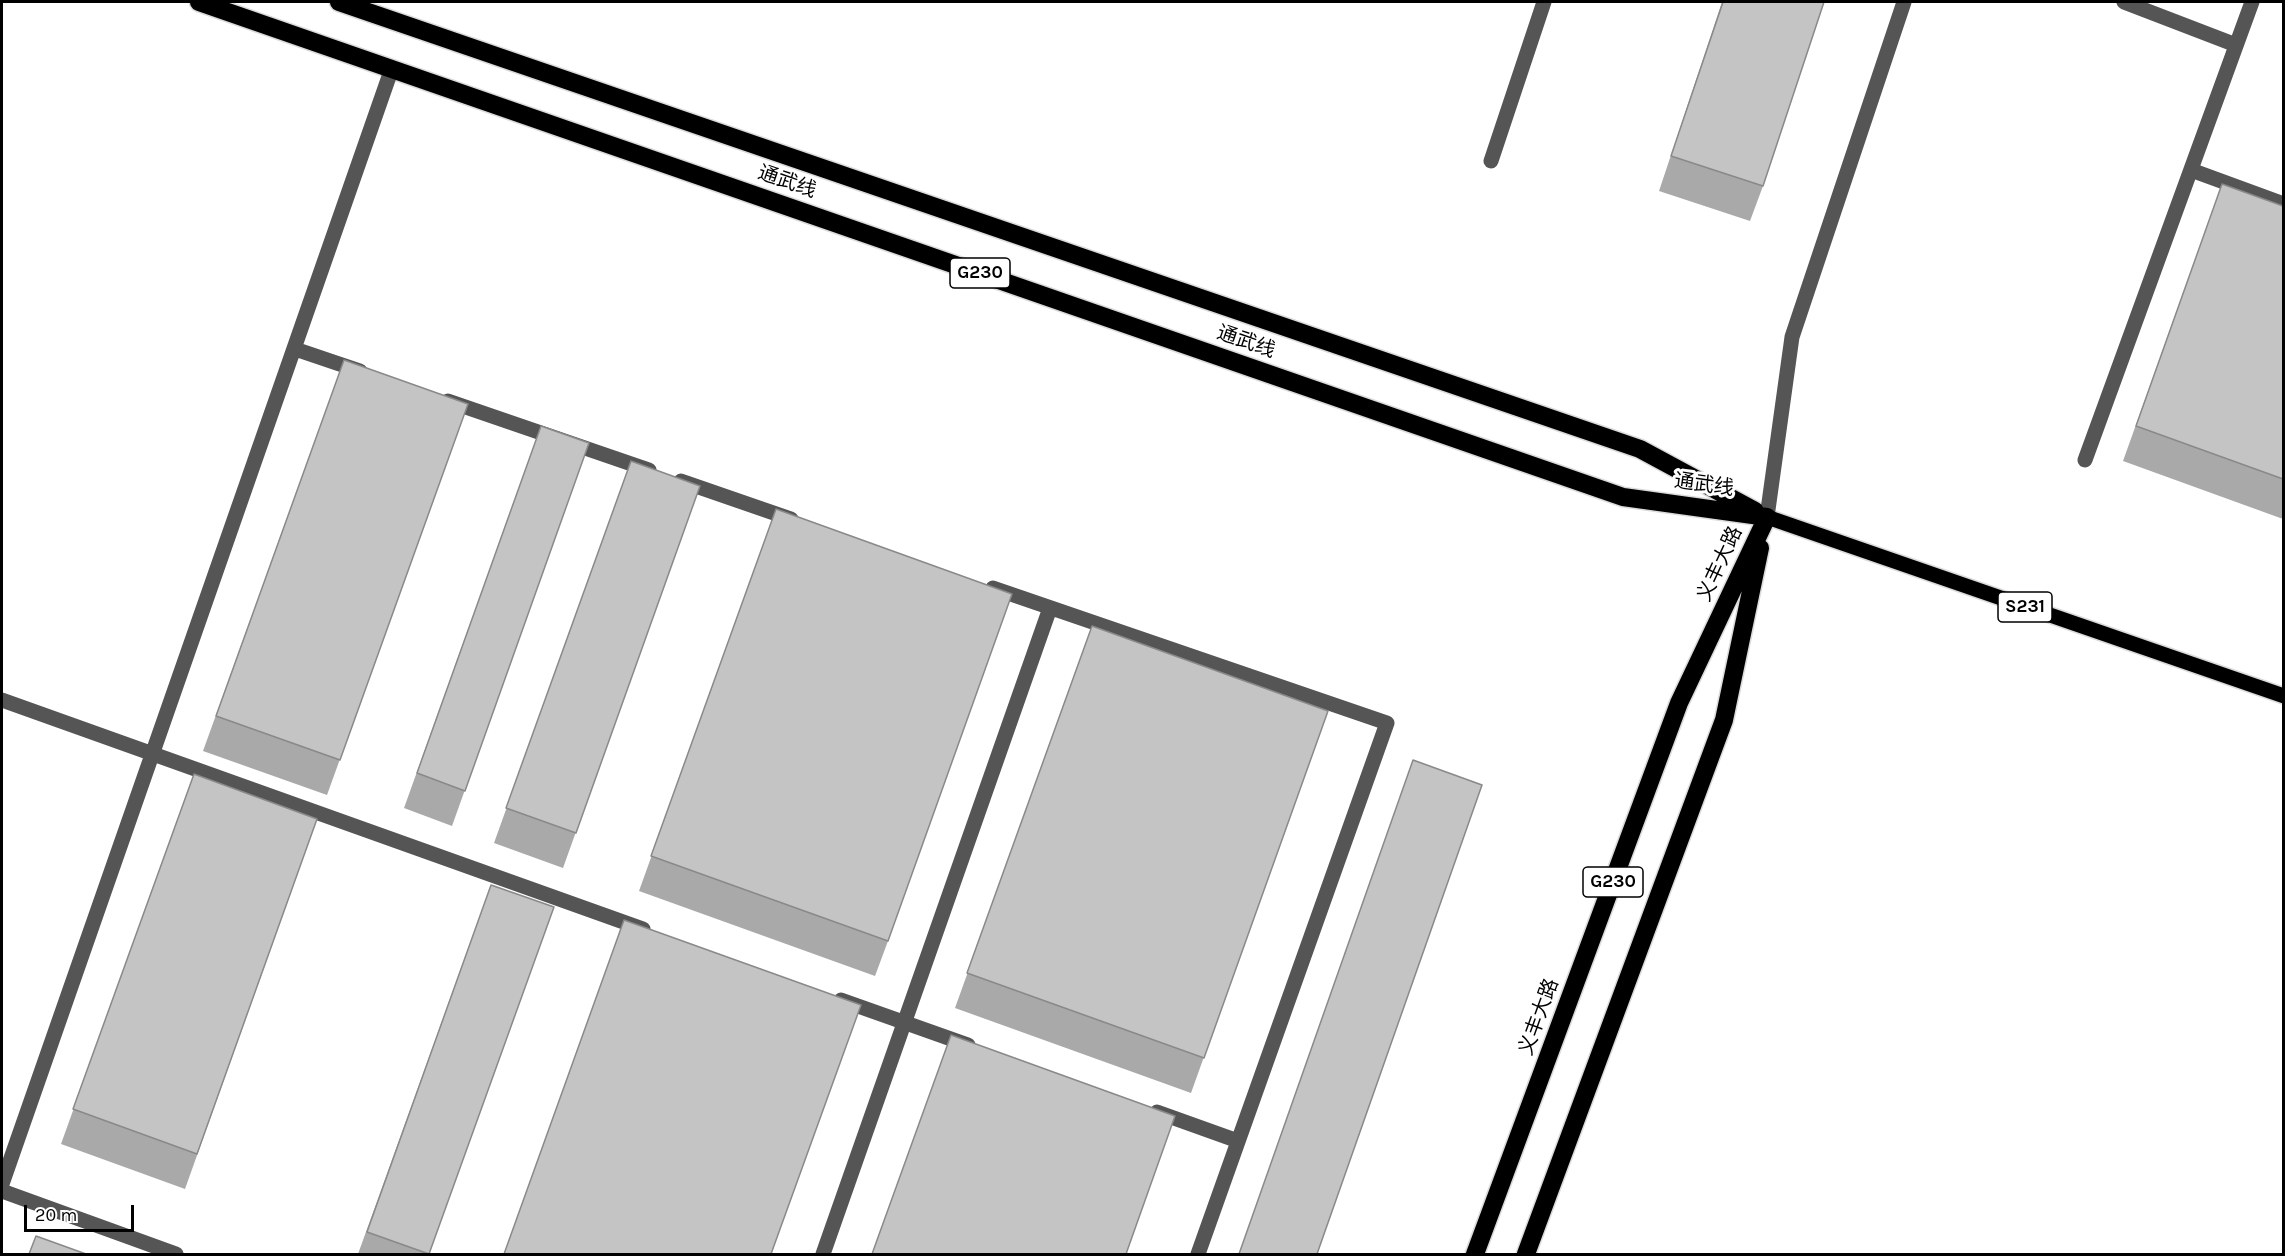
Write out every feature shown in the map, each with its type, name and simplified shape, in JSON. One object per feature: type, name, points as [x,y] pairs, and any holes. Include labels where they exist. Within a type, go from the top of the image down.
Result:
[{"type":"highway","name":"通武线","points":[[199,2],[1623,496],[1767,517]]},
{"type":"highway","name":"通武线","points":[[339,2],[1640,449],[1767,517]]},
{"type":"highway","name":"义丰大路","points":[[1475,1254],[1679,703],[1767,517]]},
{"type":"highway","name":"义丰大路","points":[[1526,1254],[1724,720],[1767,517]]},
{"type":"main road","name":"S231","points":[[1767,517],[2283,696]]},
{"type":"street","points":[[1491,161],[1544,2]]},
{"type":"street","points":[[1767,517],[1792,337],[1904,2]]},
{"type":"street","points":[[2124,2],[2236,45]]},
{"type":"street","points":[[2085,460],[2252,2]]},
{"type":"street","points":[[2,1184],[392,68]]},
{"type":"street","points":[[2191,170],[2283,204]]},
{"type":"street","points":[[295,349],[374,376]]},
{"type":"street","points":[[430,395],[802,523]]},
{"type":"street","points":[[982,585],[1388,723],[1197,1254]]},
{"type":"street","points":[[823,1254],[1050,608]]},
{"type":"street","points":[[2,700],[657,934]]},
{"type":"street","points":[[825,994],[982,1050]]},
{"type":"street","points":[[1138,1106],[1238,1141]]},
{"type":"street","points":[[2,1191],[176,1254]]},
{"type":"building","points":[[1723,2],[1824,2],[1763,186],[1671,156]]},
{"type":"building","points":[[2222,184],[2283,206],[2283,479],[2136,426]]},
{"type":"building","points":[[344,360],[468,404],[340,760],[216,716]]},
{"type":"building","points":[[541,426],[589,443],[465,791],[417,773]]},
{"type":"building","points":[[631,461],[700,486],[576,833],[506,808]]},
{"type":"building","points":[[776,509],[1012,594],[888,941],[651,856]]},
{"type":"building","points":[[1092,626],[1328,711],[1204,1058],[967,973]]},
{"type":"building","points":[[1413,760],[1482,785],[1317,1254],[1239,1254]]},
{"type":"building","points":[[194,774],[317,819],[197,1154],[73,1109]]},
{"type":"building","points":[[491,885],[554,907],[429,1254],[367,1232]]},
{"type":"building","points":[[624,920],[861,1005],[771,1254],[504,1254]]},
{"type":"building","points":[[951,1035],[1175,1116],[1126,1254],[872,1254]]},
{"type":"building","points":[[36,1236],[86,1254],[29,1254]]}]
